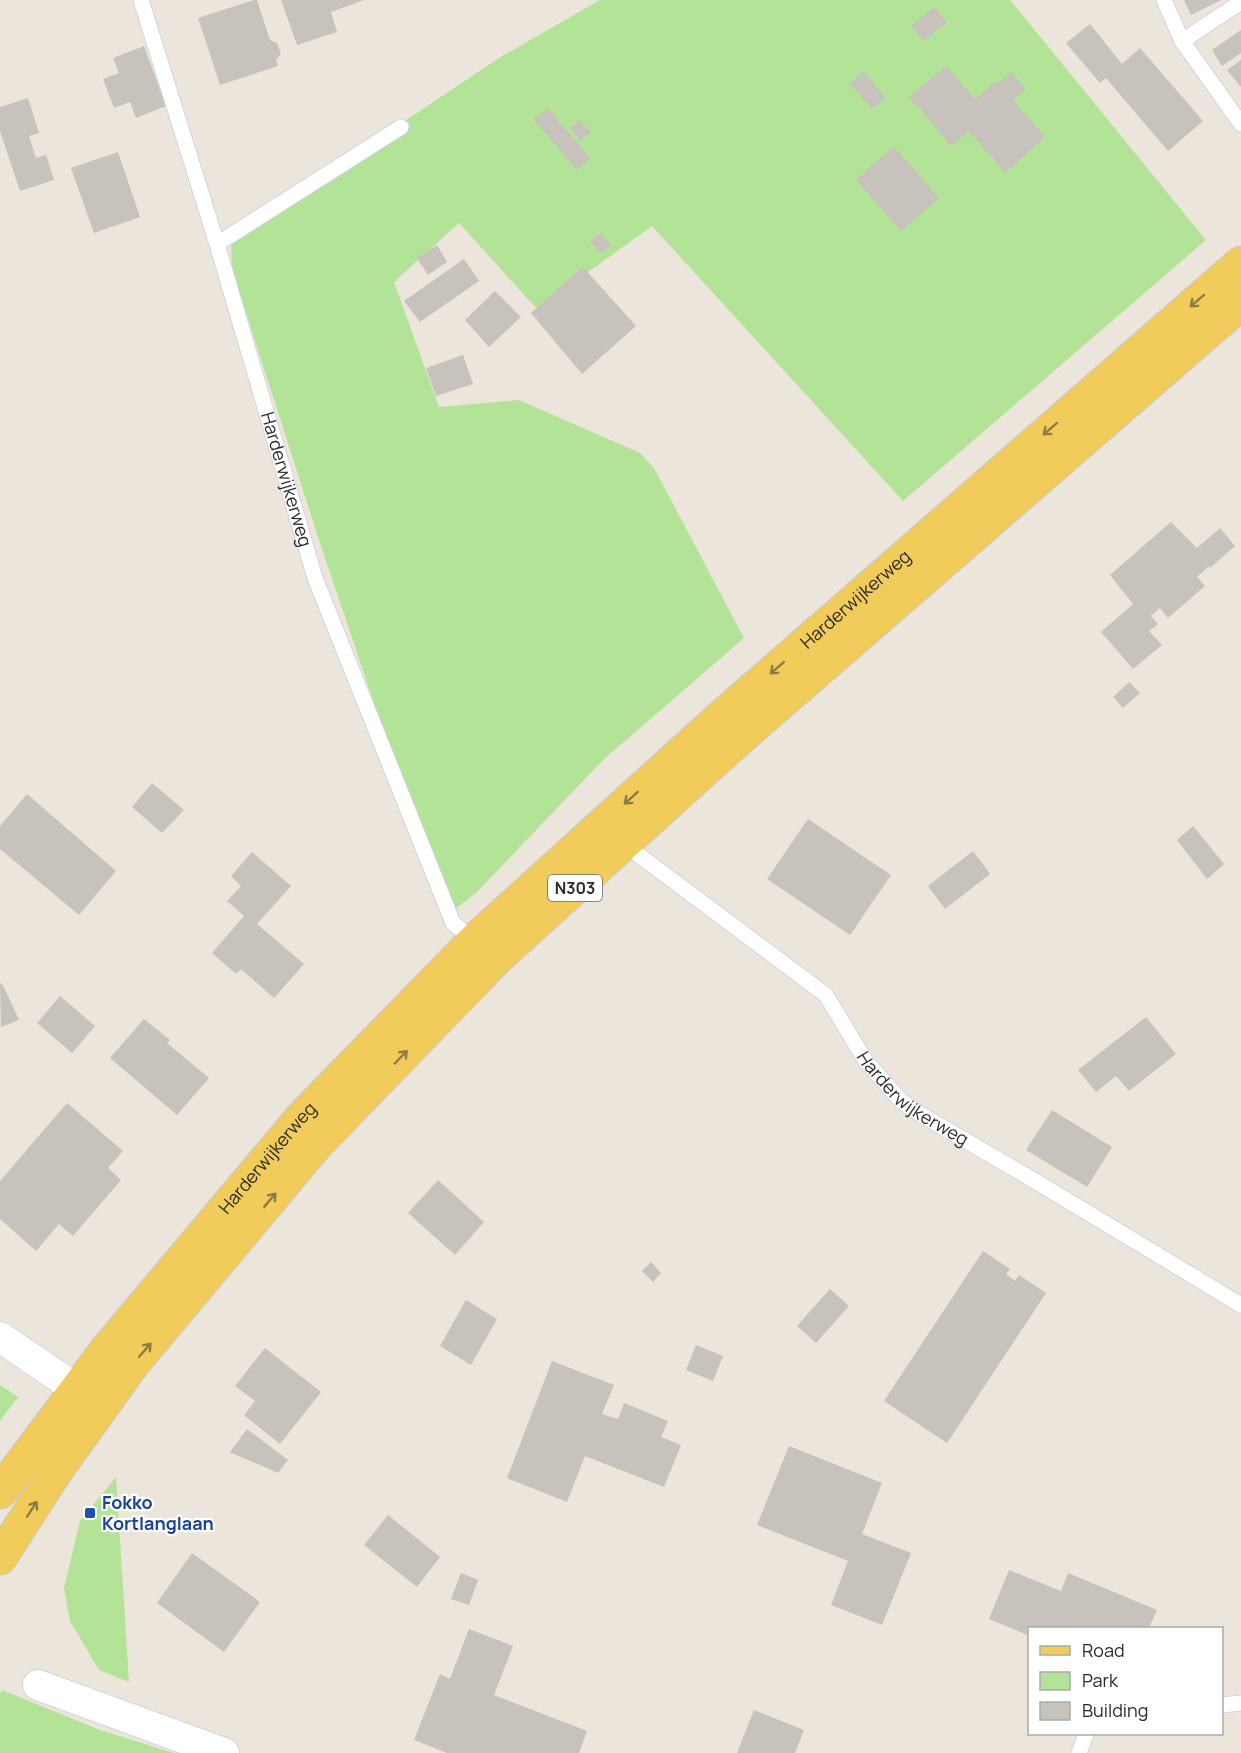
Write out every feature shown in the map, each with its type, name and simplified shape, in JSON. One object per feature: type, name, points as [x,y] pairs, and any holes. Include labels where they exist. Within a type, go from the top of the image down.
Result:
[{"type":"main road","name":"Harderwijkerweg","points":[[0,1492],[88,1398],[132,1365],[316,1145],[486,949],[721,717],[1241,262]]},
{"type":"main road","name":"Harderwijkerweg","points":[[486,949],[624,844],[738,740],[1241,303]]},
{"type":"main road","name":"Harderwijkerweg","points":[[0,1558],[56,1471],[88,1398]]},
{"type":"street","points":[[0,1337],[88,1398]]},
{"type":"street","points":[[38,1684],[224,1753]]},
{"type":"lane","name":"Harderwijkerweg","points":[[141,0],[217,244],[315,578],[453,923],[486,949]]},
{"type":"lane","points":[[1164,0],[1182,41],[1241,124]]},
{"type":"lane","points":[[1182,41],[1241,2]]},
{"type":"lane","points":[[217,244],[401,127]]},
{"type":"lane","name":"Harderwijkerweg","points":[[624,844],[826,995],[865,1060],[901,1101],[1241,1305]]},
{"type":"lane","points":[[1223,1705],[1241,1702]]},
{"type":"lane","points":[[1079,1753],[1086,1735]]},
{"type":"green space","points":[[600,0],[1010,0],[1206,240],[903,501],[652,226],[537,309],[459,223],[394,282],[439,407],[519,400],[640,453],[654,468],[744,638],[603,760],[477,892],[446,916],[320,543],[232,269],[231,237],[499,58]]},
{"type":"green space","points":[[0,1385],[18,1397],[0,1421]]},
{"type":"green space","points":[[116,1477],[129,1682],[99,1670],[70,1621],[64,1588],[80,1521]]},
{"type":"green space","points":[[2,1690],[100,1730],[174,1753],[0,1753],[0,1693]]},
{"type":"building","points":[[257,0],[270,40],[277,43],[281,54],[276,60],[278,66],[220,85],[198,18]]},
{"type":"building","points":[[281,0],[364,0],[331,12],[337,32],[297,45]]},
{"type":"building","points":[[1184,0],[1221,0],[1191,15]]},
{"type":"building","points":[[934,7],[947,22],[924,41],[911,26]]},
{"type":"building","points":[[1090,24],[1122,64],[1140,48],[1203,121],[1168,151],[1106,78],[1100,83],[1066,43]]},
{"type":"building","points":[[1241,30],[1241,53],[1222,66],[1212,50]]},
{"type":"building","points":[[144,46],[166,106],[136,118],[130,102],[114,108],[103,79],[119,73],[113,58]]},
{"type":"building","points":[[1241,60],[1241,87],[1227,70]]},
{"type":"building","points":[[946,66],[975,99],[996,81],[998,83],[1011,72],[1026,89],[1013,100],[1045,137],[1005,173],[969,131],[951,146],[909,97]]},
{"type":"building","points":[[863,72],[886,97],[872,109],[850,84]]},
{"type":"building","points":[[28,98],[39,133],[29,136],[36,158],[46,155],[54,180],[20,191],[0,131],[0,107]]},
{"type":"building","points":[[548,108],[590,158],[577,170],[534,120]]},
{"type":"building","points":[[579,120],[591,132],[581,141],[570,128]]},
{"type":"building","points":[[894,147],[939,198],[901,231],[856,180]]},
{"type":"building","points":[[118,152],[140,217],[94,233],[71,168]]},
{"type":"building","points":[[601,233],[611,245],[600,254],[590,241]]},
{"type":"building","points":[[437,245],[447,262],[428,275],[417,258]]},
{"type":"building","points":[[464,259],[479,281],[420,322],[404,301]]},
{"type":"building","points":[[583,267],[636,326],[582,374],[531,313]]},
{"type":"building","points":[[495,291],[521,317],[489,347],[465,320]]},
{"type":"building","points":[[463,355],[473,384],[436,396],[426,368]]},
{"type":"building","points":[[1171,522],[1197,548],[1220,528],[1235,546],[1197,577],[1205,586],[1168,618],[1160,608],[1151,616],[1158,624],[1149,631],[1162,645],[1133,669],[1101,632],[1133,604],[1110,575]]},
{"type":"building","points":[[1129,682],[1140,693],[1123,708],[1113,697]]},
{"type":"building","points":[[152,783],[184,810],[162,833],[132,807]]},
{"type":"building","points":[[27,794],[116,871],[79,915],[0,849],[0,826]]},
{"type":"building","points":[[808,819],[891,875],[850,935],[767,879]]},
{"type":"building","points":[[1193,826],[1224,864],[1207,879],[1177,840]]},
{"type":"building","points":[[973,851],[990,874],[945,909],[928,886]]},
{"type":"building","points":[[252,852],[291,886],[257,924],[304,964],[274,998],[241,969],[236,974],[212,953],[244,916],[227,901],[241,886],[231,876]]},
{"type":"building","points":[[2,983],[19,1020],[1,1027],[0,984]]},
{"type":"building","points":[[60,996],[95,1026],[72,1053],[37,1023]]},
{"type":"building","points":[[1146,1017],[1176,1054],[1129,1091],[1116,1076],[1096,1092],[1078,1070]]},
{"type":"building","points":[[144,1019],[170,1040],[167,1043],[209,1078],[177,1115],[110,1058]]},
{"type":"building","points":[[67,1103],[123,1151],[108,1168],[121,1180],[73,1236],[59,1224],[36,1251],[0,1219],[0,1181]]},
{"type":"building","points":[[1052,1110],[1112,1147],[1087,1187],[1026,1150]]},
{"type":"building","points":[[438,1180],[484,1222],[455,1255],[408,1213]]},
{"type":"building","points":[[983,1251],[1010,1269],[1006,1274],[1015,1281],[1019,1275],[1046,1293],[947,1443],[884,1401]]},
{"type":"building","points":[[651,1262],[661,1273],[653,1282],[642,1271]]},
{"type":"building","points":[[830,1289],[849,1306],[816,1343],[797,1326]]},
{"type":"building","points":[[466,1300],[497,1319],[471,1365],[440,1346]]},
{"type":"building","points":[[696,1345],[723,1356],[713,1381],[686,1370]]},
{"type":"building","points":[[265,1348],[321,1392],[280,1444],[244,1415],[255,1401],[235,1386]]},
{"type":"building","points":[[552,1361],[614,1385],[602,1414],[618,1419],[624,1403],[668,1421],[661,1437],[681,1445],[664,1487],[585,1456],[567,1502],[507,1478]]},
{"type":"building","points":[[247,1429],[288,1460],[278,1473],[230,1452]]},
{"type":"building","points":[[789,1446],[882,1483],[862,1534],[911,1553],[882,1625],[831,1605],[848,1561],[757,1525]]},
{"type":"building","points":[[388,1515],[440,1557],[417,1587],[364,1545]]},
{"type":"building","points":[[192,1553],[260,1602],[224,1652],[157,1603]]},
{"type":"building","points":[[1009,1570],[1061,1591],[1068,1573],[1157,1610],[1149,1627],[1028,1627],[1028,1635],[989,1619]]},
{"type":"building","points":[[461,1573],[478,1580],[469,1605],[451,1599]]},
{"type":"building","points":[[469,1629],[513,1646],[494,1695],[587,1731],[579,1753],[447,1753],[414,1740],[440,1674],[450,1679]]},
{"type":"building","points":[[754,1710],[804,1730],[795,1753],[737,1753]]},
{"type":"place","name":"Fokko Kortlanglaan","points":[[90,1513]]}]
